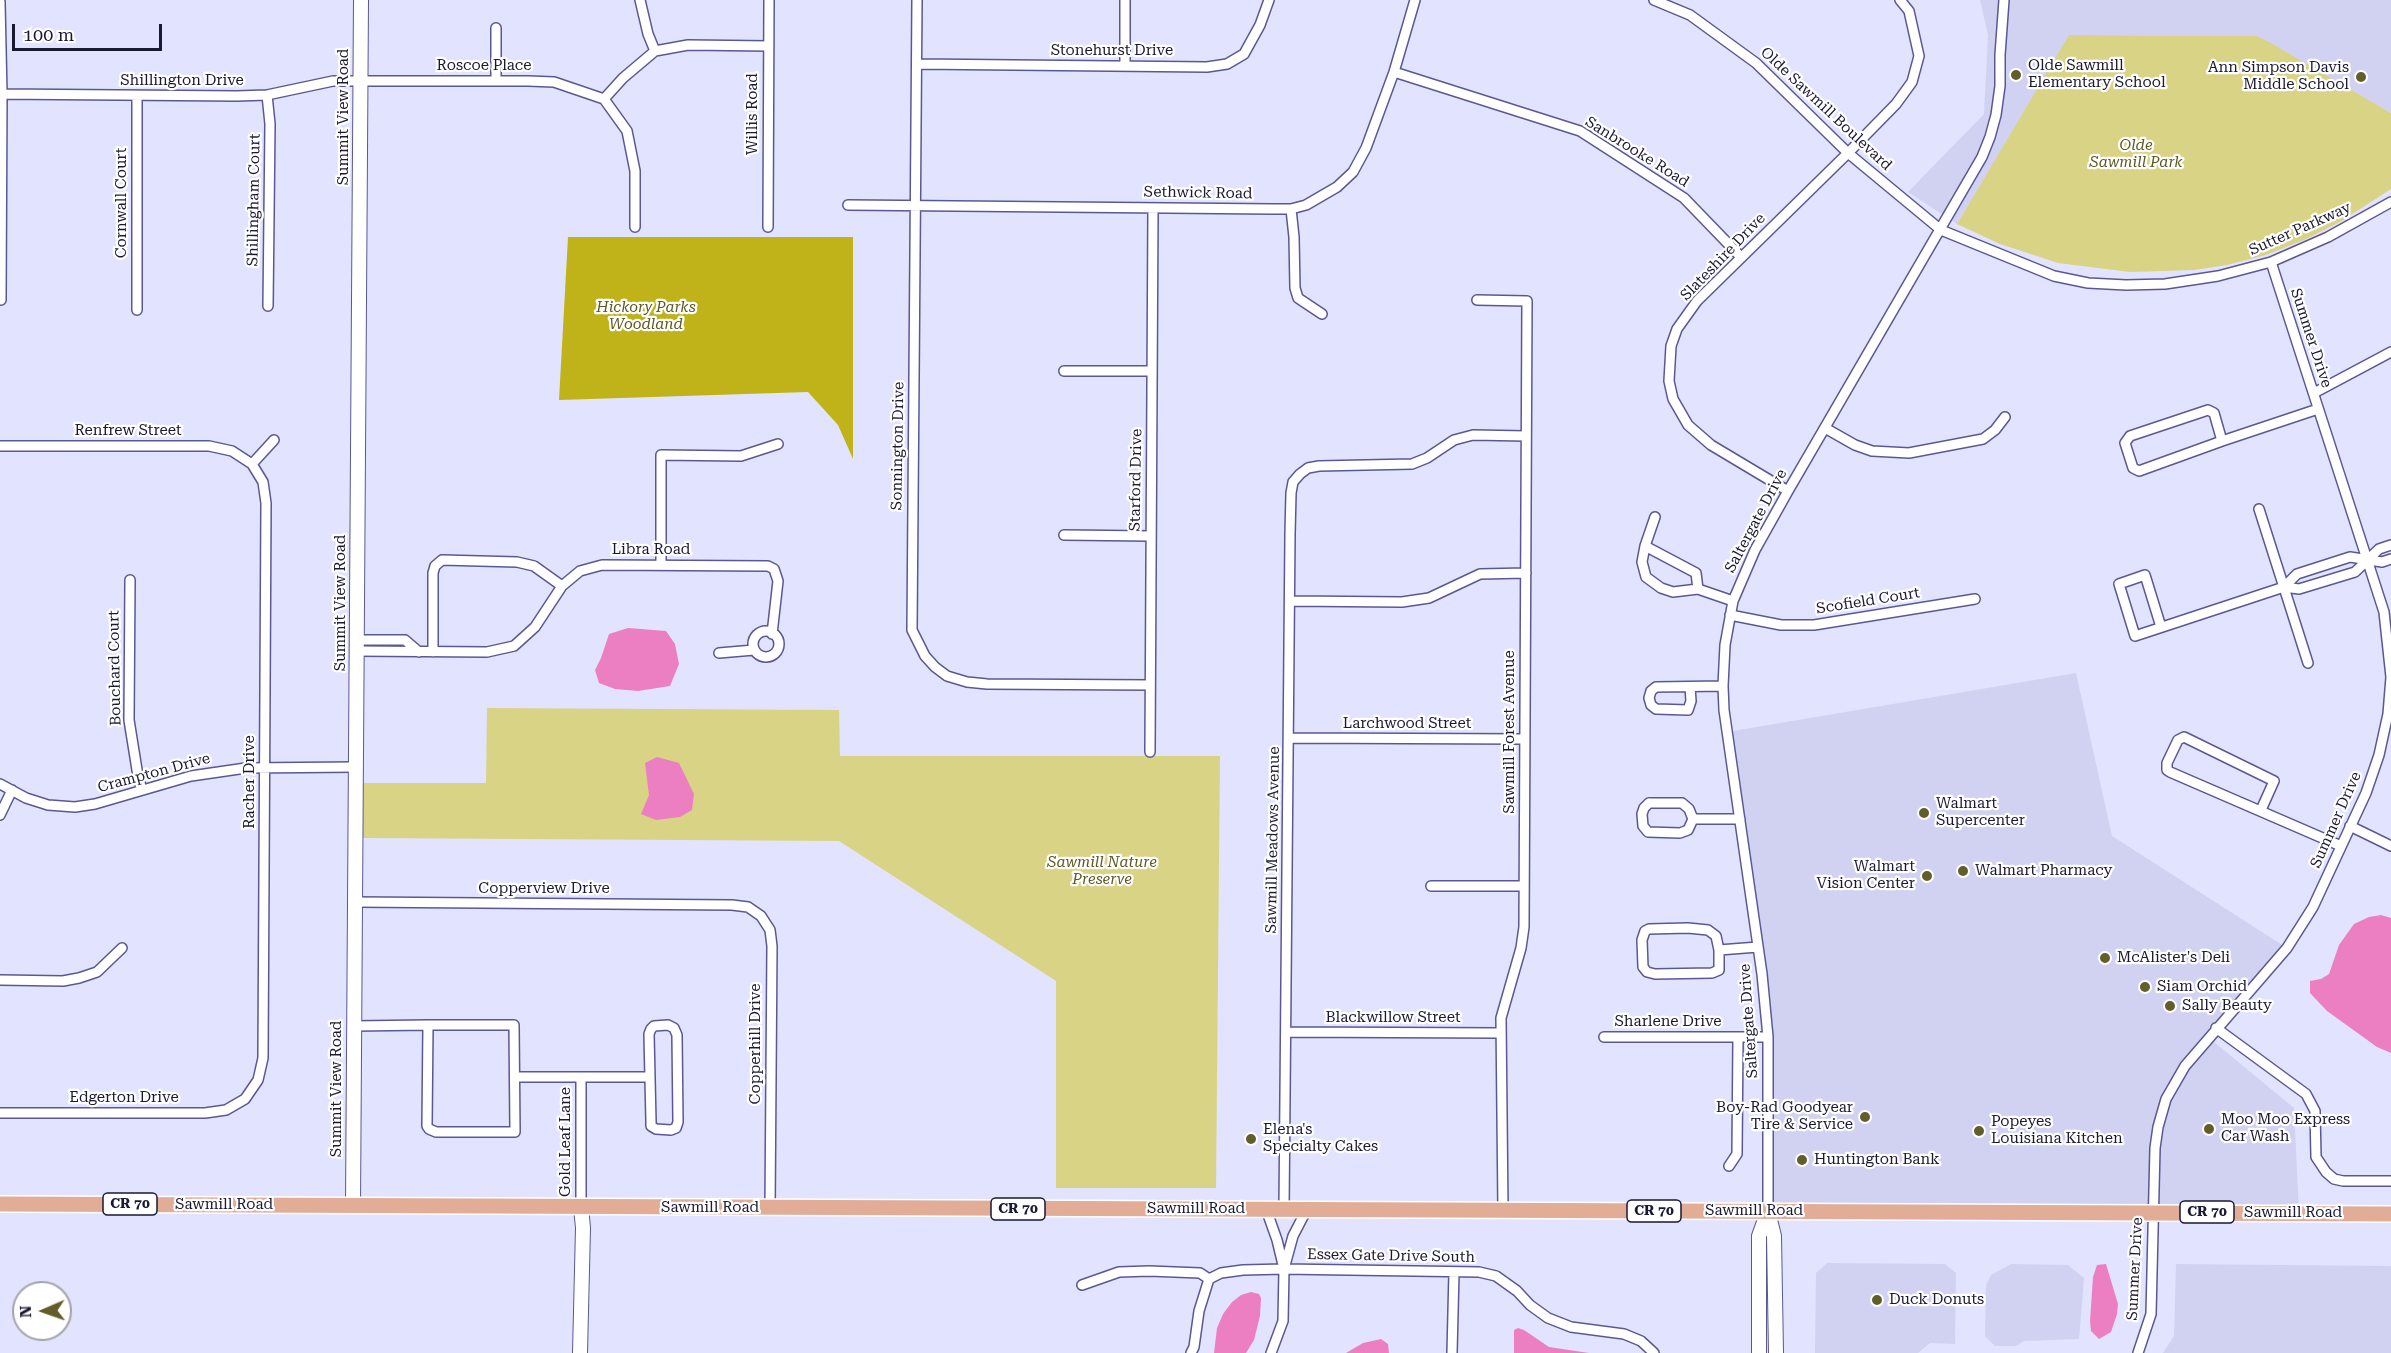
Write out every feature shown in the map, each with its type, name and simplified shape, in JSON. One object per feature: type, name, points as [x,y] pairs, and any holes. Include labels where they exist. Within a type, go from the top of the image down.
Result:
[{"type":"main road","name":"Sawmill Road","points":[[0,1204],[2391,1214]]},
{"type":"street","name":"Summit View Road","points":[[353,1206],[361,0]]},
{"type":"street","points":[[640,0],[648,34],[655,51]]},
{"type":"street","name":"Willis Road","points":[[768,227],[769,0]]},
{"type":"street","name":"Sonnington Drive","points":[[917,0],[912,630],[925,656],[935,667],[946,676],[966,682],[1150,686]]},
{"type":"street","points":[[1125,0],[1125,65]]},
{"type":"street","name":"Stonehurst Drive","points":[[917,64],[1207,67],[1227,64],[1244,54],[1260,25],[1269,0]]},
{"type":"street","name":"Sethwick Road","points":[[848,205],[1291,209],[1319,198],[1337,187],[1353,172],[1366,148],[1394,72],[1415,0]]},
{"type":"street","name":"Olde Sawmill Boulevard","points":[[1654,0],[1690,15],[1756,63],[1848,153],[1941,230]]},
{"type":"street","name":"Slateshire Drive","points":[[1788,490],[1711,445],[1688,425],[1673,399],[1670,355],[1677,329],[1697,301],[1848,153],[1896,104],[1912,82],[1919,56],[1909,11],[1900,0]]},
{"type":"street","name":"Saltergate Drive","points":[[1768,1211],[1768,1037],[1723,686],[1725,645],[1730,615],[1733,601],[1755,550],[1788,490],[1982,157],[1990,137],[2000,86],[2004,0]]},
{"type":"street","points":[[0,2],[1,300]]},
{"type":"street","points":[[496,28],[496,81]]},
{"type":"street","points":[[635,227],[635,171],[627,131],[604,99],[623,78],[655,51],[688,45],[769,46]]},
{"type":"street","name":"Sanbrooke Road","points":[[1394,72],[1580,131],[1683,198],[1741,257]]},
{"type":"street","name":"Shillington Drive","points":[[1,94],[267,95],[333,81],[361,81]]},
{"type":"street","name":"Roscoe Place","points":[[361,81],[554,82],[604,99]]},
{"type":"street","name":"Shillingham Court","points":[[267,95],[270,124],[268,306]]},
{"type":"street","name":"Cornwall Court","points":[[137,96],[137,310]]},
{"type":"street","name":"Sutter Parkway","points":[[1941,230],[2054,276],[2088,283],[2165,284],[2218,276],[2271,262],[2328,237],[2391,202]]},
{"type":"street","name":"Starford Drive","points":[[1150,752],[1153,208]]},
{"type":"street","points":[[1291,209],[1295,288],[1298,298],[1322,314]]},
{"type":"street","name":"Summer Drive","points":[[2138,1353],[2151,1314],[2155,1148],[2166,1099],[2182,1069],[2287,948],[2313,907],[2366,793],[2379,755],[2388,714],[2391,677],[2384,612],[2271,262]]},
{"type":"street","name":"Sawmill Forest Avenue","points":[[1477,300],[1527,301],[1524,927],[1521,948],[1500,1018],[1503,1210]]},
{"type":"street","points":[[2314,393],[2391,352]]},
{"type":"street","points":[[1064,371],[1152,371]]},
{"type":"street","points":[[2222,441],[2214,413],[2208,410],[2130,436],[2125,443],[2133,468],[2139,471],[2318,408]]},
{"type":"street","points":[[1825,428],[1855,445],[1872,451],[1909,453],[1983,439],[1995,430],[2005,417]]},
{"type":"street","name":"Sawmill Meadows Avenue","points":[[1284,1209],[1291,493],[1293,482],[1308,468],[1319,466],[1412,464],[1427,458],[1454,440],[1473,435],[1526,436]]},
{"type":"street","points":[[252,464],[274,440]]},
{"type":"street","points":[[661,564],[661,455],[741,456],[778,444]]},
{"type":"street","name":"Renfrew Street","points":[[0,446],[209,446],[232,451],[252,464]]},
{"type":"street","name":"Racher Drive","points":[[245,1099],[258,1080],[263,1058],[266,503],[263,482],[252,464]]},
{"type":"street","points":[[2259,509],[2308,663]]},
{"type":"street","points":[[1655,517],[1642,562],[1646,578],[1661,588],[1673,592],[1698,589],[1733,601]]},
{"type":"street","points":[[1064,535],[1150,536]]},
{"type":"street","points":[[2161,627],[2145,575],[2119,584],[2135,636],[2284,587],[2299,589],[2355,572],[2379,549],[2391,545]]},
{"type":"street","points":[[1645,546],[1696,573],[1698,589]]},
{"type":"street","points":[[2284,587],[2297,574],[2350,557],[2382,562],[2391,559]]},
{"type":"street","points":[[433,652],[433,573],[435,566],[442,561],[517,562],[534,566],[562,586]]},
{"type":"street","name":"Libra Road","points":[[357,646],[405,640],[419,652],[487,652],[514,646],[535,627],[562,586],[580,571],[602,565],[762,565],[774,569],[778,581],[772,634]]},
{"type":"street","points":[[1290,601],[1402,602],[1429,598],[1480,574],[1526,573]]},
{"type":"street","name":"Bouchard Court","points":[[130,580],[129,720],[142,790]]},
{"type":"street","name":"Scofield Court","points":[[1730,615],[1781,625],[1822,625],[1975,599]]},
{"type":"street","points":[[765,631],[772,634],[776,636],[778,644],[772,655],[760,656],[754,650],[753,642],[757,634],[765,631]]},
{"type":"street","points":[[719,653],[754,650]]},
{"type":"street","points":[[1690,687],[1691,701],[1688,710],[1656,709],[1651,705],[1649,698],[1656,687],[1723,686]]},
{"type":"street","points":[[2261,810],[2274,781],[2184,737],[2178,740],[2167,763],[2167,770],[2341,846]]},
{"type":"street","name":"Larchwood Street","points":[[1289,738],[1524,739]]},
{"type":"street","name":"Crampton Drive","points":[[0,784],[26,798],[62,807],[95,804],[191,776],[246,768],[356,767]]},
{"type":"street","points":[[0,815],[12,790]]},
{"type":"street","points":[[1649,803],[1682,803],[1689,809],[1693,819],[1688,830],[1680,833],[1648,832],[1643,826],[1642,814],[1649,803]]},
{"type":"street","points":[[1693,819],[1740,819]]},
{"type":"street","points":[[2350,826],[2391,846]]},
{"type":"street","points":[[1431,886],[1524,886]]},
{"type":"street","name":"Copperview Drive","points":[[355,902],[732,905]]},
{"type":"street","name":"Copperhill Drive","points":[[732,905],[748,907],[761,916],[770,930],[772,946],[770,1208]]},
{"type":"street","points":[[1649,929],[1708,930],[1716,936],[1719,950],[1719,970],[1712,973],[1655,974],[1647,972],[1643,967],[1642,940],[1645,931],[1649,929]]},
{"type":"street","points":[[1719,950],[1758,946]]},
{"type":"street","points":[[0,980],[63,981],[79,978],[97,972],[122,948]]},
{"type":"street","points":[[354,1026],[428,1025],[514,1025],[515,1132],[432,1131],[427,1126],[428,1025]]},
{"type":"street","points":[[668,1025],[674,1028],[677,1035],[676,1128],[671,1130],[651,1126],[650,1077],[651,1029],[654,1026],[668,1025]]},
{"type":"street","points":[[2216,1028],[2306,1094],[2315,1111],[2316,1157],[2326,1172],[2334,1179],[2343,1181],[2391,1182]]},
{"type":"street","name":"Blackwillow Street","points":[[1286,1032],[1500,1033]]},
{"type":"street","points":[[1729,1166],[1737,1154],[1738,1037]]},
{"type":"street","name":"Sharlene Drive","points":[[1604,1038],[1768,1037]]},
{"type":"street","name":"Gold Leaf Lane","points":[[515,1077],[650,1077]]},
{"type":"street","name":"Gold Leaf Lane","points":[[581,1078],[581,1207]]},
{"type":"street","name":"Edgerton Drive","points":[[0,1113],[205,1113],[226,1110],[245,1099]]},
{"type":"street","points":[[580,1353],[581,1207]]},
{"type":"street","points":[[1266,1209],[1284,1269]]},
{"type":"street","points":[[1271,1353],[1282,1321],[1284,1269],[1293,1236],[1307,1209]]},
{"type":"street","points":[[1759,1353],[1760,1236],[1768,1211]]},
{"type":"street","points":[[1768,1211],[1774,1236],[1776,1353]]},
{"type":"street","name":"Essex Gate Drive South","points":[[1209,1279],[1221,1273],[1284,1269],[1479,1272],[1496,1276],[1548,1318],[1571,1327],[1624,1334],[1641,1341],[1654,1353]]},
{"type":"street","points":[[1082,1286],[1119,1272],[1149,1270],[1200,1273],[1209,1279],[1199,1311],[1194,1347],[1191,1353]]},
{"type":"street","points":[[1452,1353],[1454,1272]]},
{"type":"shaded area","name":"Olde Sawmill Elementary School","points":[[1980,0],[2391,0],[2391,113],[2257,36],[2070,35],[1957,224],[1908,192],[1984,114],[1988,35]]},
{"type":"shaded area","points":[[628,628],[666,631],[675,644],[679,664],[670,686],[638,691],[615,689],[599,683],[595,670],[609,634]]},
{"type":"shaded area","points":[[2076,673],[2112,836],[2287,948],[2208,1037],[2294,1108],[2299,1213],[1768,1211],[1768,1037],[1727,732]]},
{"type":"shaded area","points":[[657,757],[679,763],[694,794],[692,810],[680,817],[656,820],[641,814],[649,795],[645,763]]},
{"type":"shaded area","points":[[2381,915],[2391,918],[2391,1053],[2377,1047],[2327,1011],[2310,993],[2310,981],[2321,979],[2329,974],[2339,945],[2354,924],[2369,917]]},
{"type":"shaded area","points":[[1827,1263],[1945,1264],[1956,1273],[1955,1344],[1930,1343],[1918,1353],[1815,1353],[1816,1273]]},
{"type":"shaded area","points":[[2011,1264],[2068,1265],[2084,1278],[2079,1339],[2024,1341],[2016,1346],[1995,1346],[1985,1336],[1986,1285],[1991,1275]]},
{"type":"shaded area","points":[[2106,1264],[2118,1304],[2111,1332],[2099,1339],[2091,1331],[2090,1321],[2093,1277],[2097,1265]]},
{"type":"shaded area","points":[[2176,1264],[2391,1266],[2391,1353],[2163,1353],[2174,1336]]},
{"type":"shaded area","points":[[1251,1292],[1259,1294],[1261,1298],[1260,1316],[1254,1340],[1246,1353],[1214,1353],[1217,1328],[1223,1314],[1232,1302],[1241,1295]]},
{"type":"shaded area","points":[[1518,1328],[1549,1347],[1589,1353],[1514,1353],[1514,1330]]},
{"type":"shaded area","points":[[1381,1339],[1388,1344],[1389,1353],[1346,1353],[1363,1343]]},
{"type":"green space","name":"Olde Sawmill Park","points":[[2069,35],[2257,36],[2391,113],[2391,189],[2340,222],[2304,240],[2266,255],[2227,265],[2194,270],[2130,272],[2058,263],[2000,244],[1957,224]]},
{"type":"green space","name":"Hickory Parks Woodland","points":[[568,237],[853,237],[853,459],[838,425],[808,392],[559,400]]},
{"type":"green space","name":"Sawmill Nature Preserve","points":[[487,708],[839,710],[840,756],[1220,756],[1216,1188],[1056,1188],[1056,981],[839,841],[363,838],[363,783],[486,783]]},
{"type":"place","name":"Olde Sawmill Elementary School","points":[[2016,75]]},
{"type":"place","name":"Ann Simpson Davis Middle School","points":[[2361,77]]},
{"type":"place","name":"Walmart Supercenter","points":[[1924,813]]},
{"type":"place","name":"Walmart Pharmacy","points":[[1963,871]]},
{"type":"place","name":"Walmart Vision Center","points":[[1927,876]]},
{"type":"place","name":"McAlister's Deli","points":[[2105,958]]},
{"type":"place","name":"Siam Orchid","points":[[2145,987]]},
{"type":"place","name":"Sally Beauty","points":[[2170,1006]]},
{"type":"place","name":"Boy-Rad Goodyear Tire & Service","points":[[1865,1117]]},
{"type":"place","name":"Moo Moo Express Car Wash","points":[[2209,1129]]},
{"type":"place","name":"Popeyes Louisiana Kitchen","points":[[1979,1131]]},
{"type":"place","name":"Elena's Specialty Cakes","points":[[1251,1139]]},
{"type":"place","name":"Huntington Bank","points":[[1802,1160]]},
{"type":"place","name":"Duck Donuts","points":[[1877,1300]]}]
